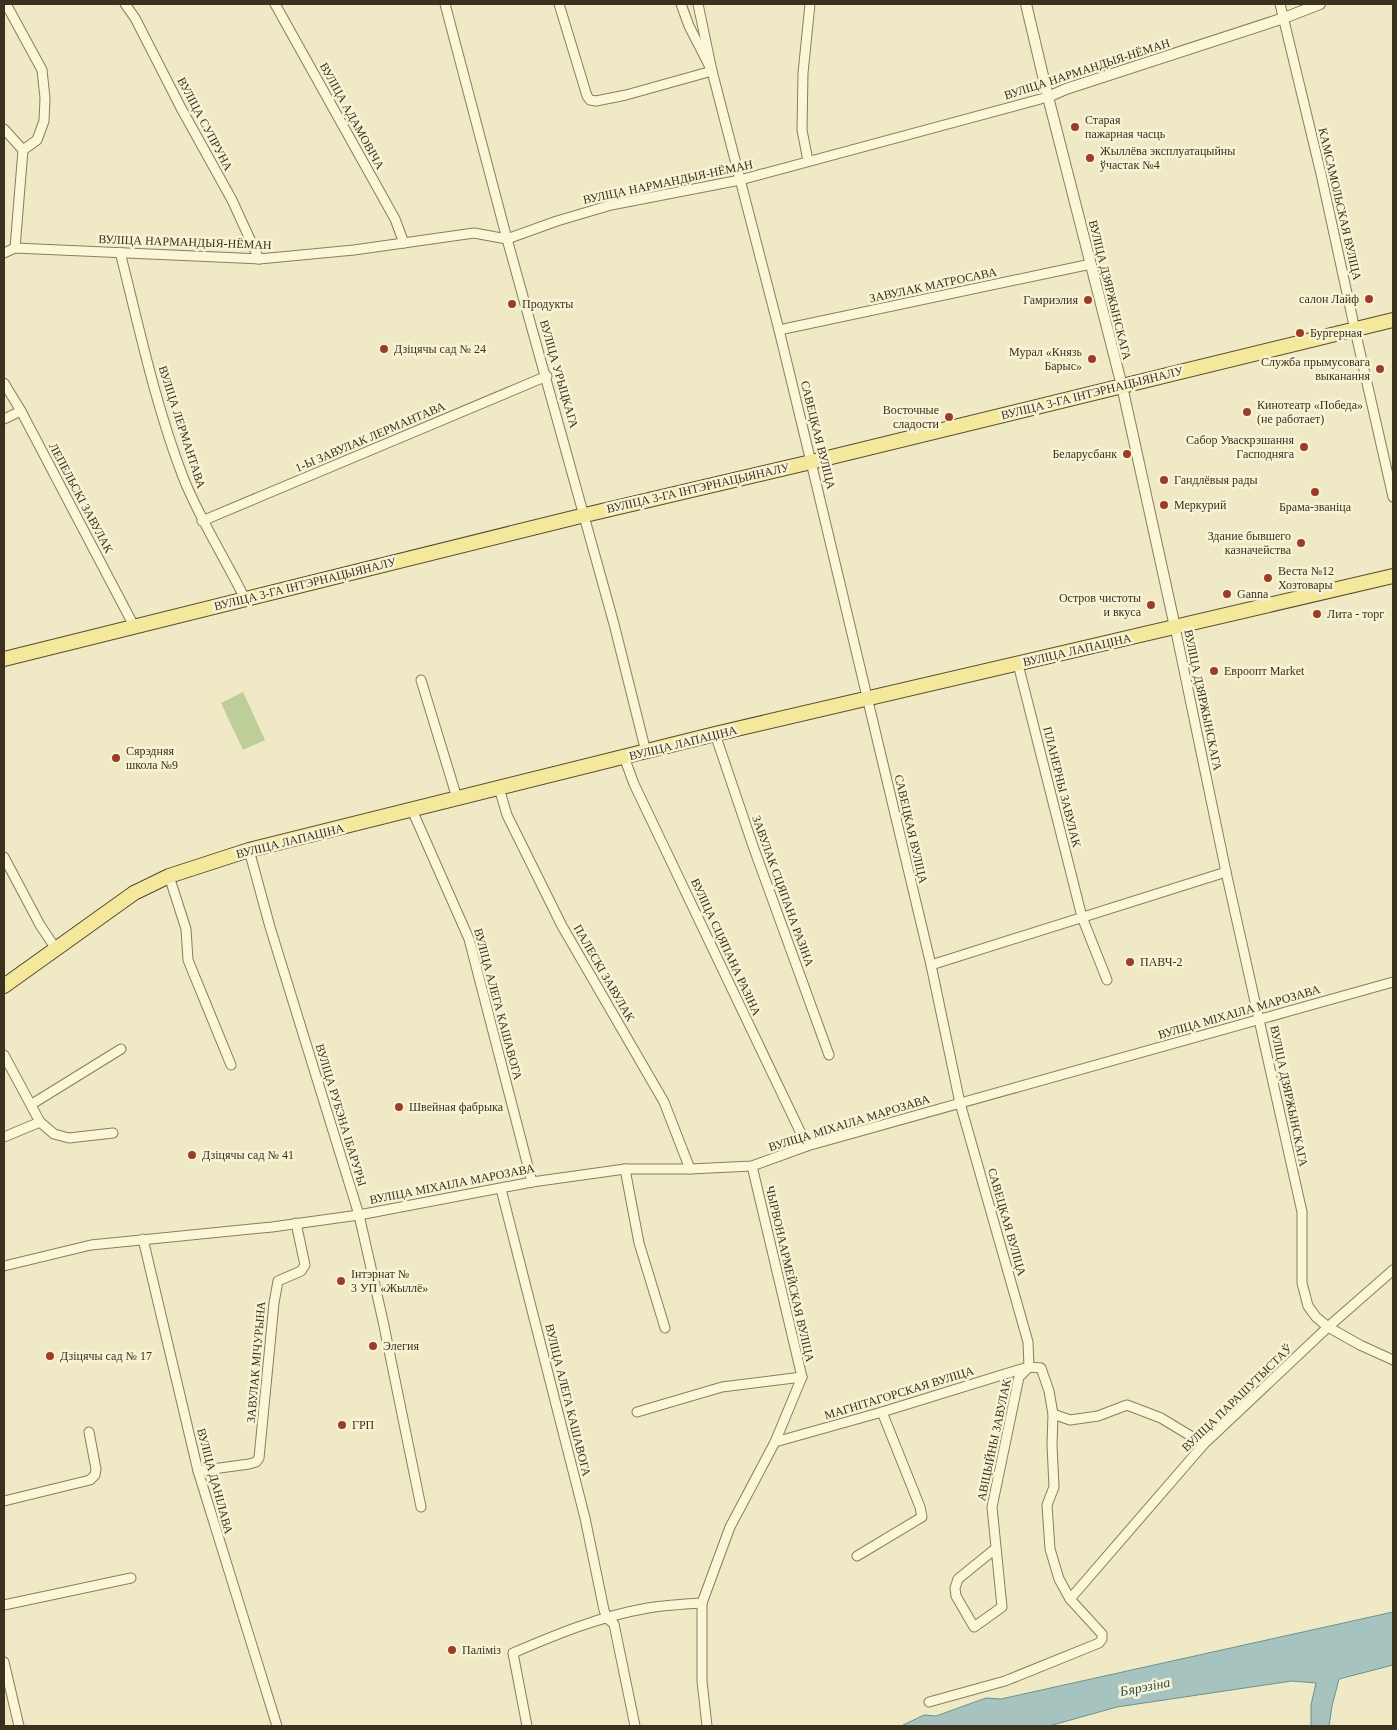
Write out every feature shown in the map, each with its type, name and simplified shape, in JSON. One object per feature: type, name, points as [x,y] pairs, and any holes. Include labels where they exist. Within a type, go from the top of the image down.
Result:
[{"type":"main road","name":"ВУЛІЦА 3-ГА ІНТЭРНАЦЫЯНАЛУ","points":[[4,659],[584,515],[811,462],[1393,320]]},
{"type":"main road","name":"ВУЛІЦА ЛАПАЦІНА","points":[[4,986],[134,893],[169,876],[248,850],[715,734],[1393,576]]},
{"type":"street","points":[[6,4],[42,70],[45,98],[44,121],[36,140],[23,150]]},
{"type":"street","name":"ВУЛІЦА СУПРУНА","points":[[125,4],[135,18],[181,108],[232,200],[259,259]]},
{"type":"street","name":"ВУЛІЦА АДАМОВІЧА","points":[[275,4],[395,219],[404,243]]},
{"type":"street","name":"ВУЛІЦА УРЫЦКАГА","points":[[445,4],[547,376],[646,752]]},
{"type":"street","points":[[559,4],[587,96],[590,100],[596,102],[712,71],[680,4]]},
{"type":"street","name":"САВЕЦКАЯ ВУЛІЦА","points":[[698,4],[712,71],[779,330],[931,965],[960,1103],[1028,1342],[1030,1367]]},
{"type":"street","points":[[808,161],[802,130],[803,73],[810,4]]},
{"type":"street","name":"ВУЛІЦА ДЗЯРЖЫНСКАГА","points":[[1026,4],[1122,386],[1226,872],[1302,1212],[1302,1283],[1308,1306],[1316,1317],[1328,1327],[1393,1360]]},
{"type":"street","name":"КАМСАМОЛЬСКАЯ ВУЛІЦА","points":[[1280,4],[1322,174],[1393,497]]},
{"type":"street","name":"ВУЛІЦА НАРМАНДЫЯ-НЁМАН","points":[[4,253],[15,248],[259,259],[304,256],[474,233],[508,239],[556,221],[611,205],[740,180],[1048,97],[1075,86],[1284,18],[1320,4]]},
{"type":"street","points":[[4,129],[23,150],[15,248]]},
{"type":"street","name":"ВУЛІЦА ЛЕРМАНТАВА","points":[[120,252],[156,393],[183,476],[202,521],[226,561],[245,599]]},
{"type":"street","name":"ЗАВУЛАК МАТРОСАВА","points":[[779,330],[1091,264]]},
{"type":"street","name":"1-Ы ЗАВУЛАК ЛЕРМАНТАВА","points":[[202,521],[547,376]]},
{"type":"street","name":"ЛЕПЕЛЬСКІ ЗАВУЛАК","points":[[4,383],[22,411],[134,626]]},
{"type":"street","points":[[4,419],[22,411]]},
{"type":"street","name":"ПЛАНЕРНЫ ЗАВУЛАК","points":[[1018,664],[1082,916],[1107,980]]},
{"type":"street","points":[[421,680],[457,798]]},
{"type":"street","name":"ЗАВУЛАК СЦЯПАНА РАЗІНА","points":[[715,734],[753,846],[829,1055]]},
{"type":"street","name":"ВУЛІЦА СЦЯПАНА РАЗІНА","points":[[624,757],[634,784],[807,1146]]},
{"type":"street","name":"ПАЛЕСКІ ЗАВУЛАК","points":[[499,788],[506,815],[562,926],[664,1102],[690,1169]]},
{"type":"street","name":"ВУЛІЦА АЛЕГА КАШАВОГА","points":[[412,810],[469,939],[532,1182]]},
{"type":"street","name":"ВУЛІЦА РУБЭНА ІБАРУРЫ","points":[[248,850],[359,1215],[421,1507]]},
{"type":"street","points":[[4,857],[40,925],[56,949]]},
{"type":"street","points":[[931,965],[1226,872]]},
{"type":"street","points":[[169,876],[186,929],[188,960],[231,1065]]},
{"type":"street","name":"ВУЛІЦА МІХАІЛА МАРОЗАВА","points":[[4,1266],[91,1245],[272,1227],[359,1215],[532,1182],[625,1169],[690,1169],[752,1166],[807,1146],[1393,982]]},
{"type":"street","points":[[32,1104],[121,1049]]},
{"type":"street","points":[[4,1055],[40,1122],[54,1134],[69,1138],[113,1133]]},
{"type":"street","points":[[4,1137],[40,1122]]},
{"type":"street","name":"ЧЫРВОНААРМЕЙСКАЯ ВУЛІЦА","points":[[707,1726],[702,1681],[702,1603],[730,1527],[775,1442],[802,1377],[752,1166]]},
{"type":"street","points":[[625,1169],[639,1243],[665,1328]]},
{"type":"street","name":"ВУЛІЦА АЛЕГА КАШАВОГА","points":[[501,1189],[585,1518],[607,1618],[614,1624],[635,1726]]},
{"type":"street","name":"ЗАВУЛАК МІЧУРЫНА","points":[[198,1471],[250,1464],[260,1458],[274,1303],[278,1281],[301,1271],[306,1265],[296,1223]]},
{"type":"street","name":"ВУЛІЦА ДАНІЛАВА","points":[[143,1239],[198,1471],[277,1726]]},
{"type":"street","name":"ВУЛІЦА ПАРАШУТЫСТАЎ","points":[[1070,1599],[1204,1444],[1328,1327],[1393,1270]]},
{"type":"street","points":[[929,1702],[1005,1681],[1099,1643],[1102,1639],[1102,1634],[1070,1599],[1059,1580],[1050,1549],[1047,1505],[1054,1486],[1053,1414],[1049,1391],[1041,1368],[1030,1367]]},
{"type":"street","name":"МАГНІТАГОРСКАЯ ВУЛІЦА","points":[[775,1442],[1030,1367]]},
{"type":"street","name":"АВІЦЫЙНЫ ЗАВУЛАК","points":[[995,1549],[958,1579],[955,1588],[956,1596],[974,1627],[1002,1607],[992,1507],[1019,1377],[1030,1367]]},
{"type":"street","points":[[637,1412],[722,1386],[802,1377]]},
{"type":"street","points":[[1053,1414],[1070,1420],[1098,1416],[1127,1406],[1161,1418],[1204,1444]]},
{"type":"street","points":[[857,1556],[922,1517],[920,1507],[882,1412]]},
{"type":"street","points":[[4,1501],[90,1480],[95,1475],[96,1469],[89,1432]]},
{"type":"street","points":[[4,1605],[131,1578]]},
{"type":"street","points":[[527,1726],[513,1653],[557,1634],[607,1618],[649,1608],[702,1603]]},
{"type":"street","points":[[4,1662],[19,1726]]},
{"type":"green space","points":[[243,692],[265,740],[243,750],[221,703]]},
{"type":"water","name":"Бярэзіна","points":[[1393,1612],[1393,1665],[1339,1679],[1329,1726],[1311,1726],[1311,1705],[1316,1683],[1292,1681],[1117,1707],[1049,1726],[901,1726],[924,1715],[936,1716],[986,1698],[1001,1699]]},
{"type":"place","name":"Старая пажарная часць","points":[[1075,127]]},
{"type":"place","name":"Жыллёва эксплуатацыйны ўчастак №4","points":[[1090,158]]},
{"type":"place","name":"салон Лайф","points":[[1369,299]]},
{"type":"place","name":"Гамриэлия","points":[[1088,300]]},
{"type":"place","name":"Продукты","points":[[512,304]]},
{"type":"place","name":"Бургерная","points":[[1300,333]]},
{"type":"place","name":"Дзіцячы сад № 24","points":[[384,349]]},
{"type":"place","name":"Мурал «Князь Барыс»","points":[[1092,359]]},
{"type":"place","name":"Служба прымусовага выканання","points":[[1380,369]]},
{"type":"place","name":"Кинотеатр «Победа» (не работает)","points":[[1247,412]]},
{"type":"place","name":"Восточные сладости","points":[[949,417]]},
{"type":"place","name":"Сабор Уваскрэшання Гасподняга","points":[[1304,447]]},
{"type":"place","name":"Беларусбанк","points":[[1127,454]]},
{"type":"place","name":"Гандлёвыя рады","points":[[1164,480]]},
{"type":"place","name":"Брама-званіца","points":[[1315,492]]},
{"type":"place","name":"Меркурий","points":[[1164,505]]},
{"type":"place","name":"Здание бывшего казначейства","points":[[1301,543]]},
{"type":"place","name":"Веста №12 Хозтовары","points":[[1268,578]]},
{"type":"place","name":"Ganna","points":[[1227,594]]},
{"type":"place","name":"Остров чистоты и вкуса","points":[[1151,605]]},
{"type":"place","name":"Лита - торг","points":[[1317,614]]},
{"type":"place","name":"Евроопт Market","points":[[1214,671]]},
{"type":"place","name":"Сярэдняя школа №9","points":[[116,758]]},
{"type":"place","name":"ПАВЧ-2","points":[[1130,962]]},
{"type":"place","name":"Швейная фабрыка","points":[[399,1107]]},
{"type":"place","name":"Дзіцячы сад № 41","points":[[192,1155]]},
{"type":"place","name":"Інтэрнат № 3 УП «Жыллё»","points":[[341,1281]]},
{"type":"place","name":"Элегия","points":[[373,1346]]},
{"type":"place","name":"Дзіцячы сад № 17","points":[[50,1356]]},
{"type":"place","name":"ГРП","points":[[342,1425]]},
{"type":"place","name":"Паліміз","points":[[452,1650]]}]
